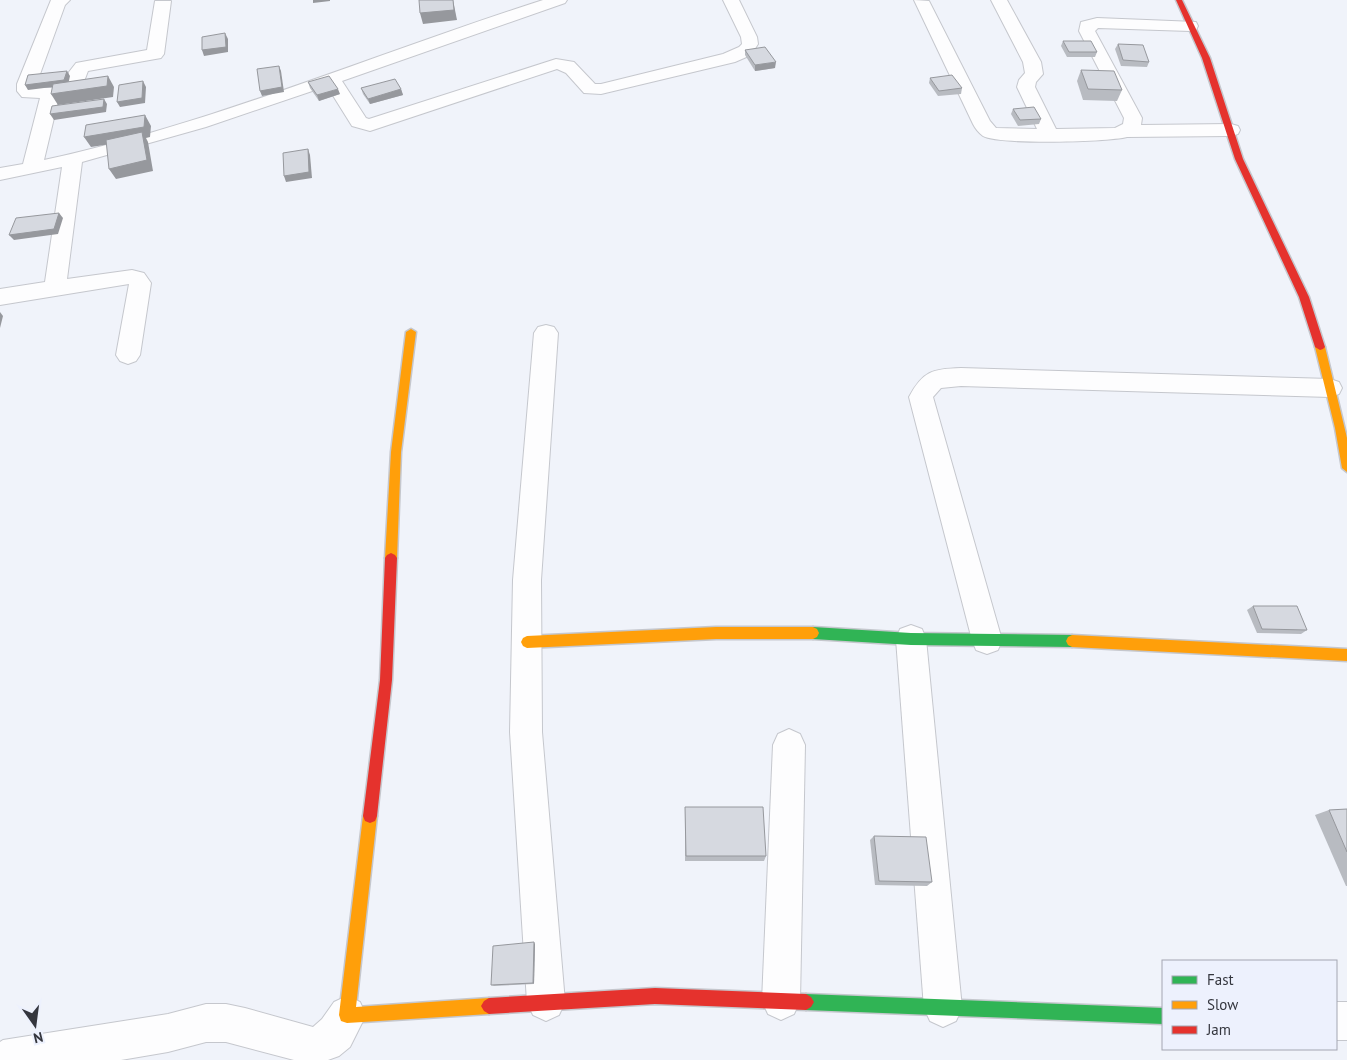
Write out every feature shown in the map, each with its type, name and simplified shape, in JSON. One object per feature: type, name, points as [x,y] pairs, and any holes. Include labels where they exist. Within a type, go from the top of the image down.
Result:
[{"type":"street","points":[[58,93],[28,93],[26,84],[58,2],[62,0]]},
{"type":"street","points":[[0,174],[73,159],[216,119],[444,38],[559,0]]},
{"type":"street","points":[[332,79],[359,122],[370,125],[556,64],[565,64],[570,67],[590,89],[601,89],[728,58],[745,51],[750,44],[749,37],[731,0]]},
{"type":"street","points":[[999,0],[1032,62],[1034,74],[1028,80],[1026,87],[1050,136]]},
{"type":"street","points":[[1179,0],[1206,58],[1239,159],[1304,297],[1318,337],[1347,468]]},
{"type":"street","points":[[921,1],[982,124],[990,132],[1003,136],[1050,136],[1116,134],[1126,131],[1231,130]]},
{"type":"street","points":[[32,168],[48,102],[53,95],[74,88],[78,72],[82,67],[155,54],[163,2]]},
{"type":"street","points":[[1126,131],[1133,124],[1133,118],[1087,31],[1087,26],[1097,23],[1190,26]]},
{"type":"street","points":[[55,288],[73,159]]},
{"type":"street","points":[[0,298],[135,277],[140,283],[128,355]]},
{"type":"street","points":[[3,1060],[168,1033],[206,1023],[226,1023],[245,1027],[313,1046],[326,1042],[336,1033],[347,1015],[386,680],[396,452],[411,332]]},
{"type":"street","points":[[546,333],[527,580],[526,741],[546,1002]]},
{"type":"street","points":[[987,640],[921,398],[927,384],[937,378],[961,377],[1330,388]]},
{"type":"street","points":[[527,642],[716,633],[807,633],[911,639],[1073,640],[1347,655]]},
{"type":"street","points":[[911,639],[943,1008]]},
{"type":"street","points":[[782,1001],[789,745]]},
{"type":"street","points":[[347,1015],[655,996],[1162,1016]]},
{"type":"building","points":[[419,0],[453,0],[454,10],[420,13]]},
{"type":"building","points":[[225,33],[226,47],[202,50],[202,37]]},
{"type":"building","points":[[1063,41],[1091,41],[1097,52],[1069,52]]},
{"type":"building","points":[[1118,44],[1143,45],[1149,62],[1123,60]]},
{"type":"building","points":[[765,47],[776,62],[755,65],[745,50]]},
{"type":"building","points":[[279,66],[282,87],[260,91],[257,69]]},
{"type":"building","points":[[1081,70],[1114,71],[1122,90],[1088,89]]},
{"type":"building","points":[[67,71],[64,80],[25,85],[28,75]]},
{"type":"building","points":[[952,75],[962,88],[939,91],[930,78]]},
{"type":"building","points":[[108,76],[107,86],[51,94],[53,84]]},
{"type":"building","points":[[329,76],[338,89],[317,95],[308,82]]},
{"type":"building","points":[[395,79],[401,89],[368,99],[361,88]]},
{"type":"building","points":[[143,81],[142,98],[117,102],[119,85]]},
{"type":"building","points":[[104,99],[103,107],[50,114],[52,106]]},
{"type":"building","points":[[1034,107],[1041,119],[1020,120],[1013,109]]},
{"type":"building","points":[[145,115],[144,127],[84,137],[86,125]]},
{"type":"building","points":[[142,132],[147,160],[109,169],[106,140]]},
{"type":"building","points":[[308,149],[309,172],[284,176],[283,153]]},
{"type":"building","points":[[59,213],[54,229],[9,235],[16,218]]},
{"type":"building","points":[[1253,606],[1297,606],[1307,630],[1262,629]]},
{"type":"building","points":[[685,807],[763,807],[766,856],[686,856]]},
{"type":"building","points":[[1347,809],[1347,852],[1329,810]]},
{"type":"building","points":[[874,836],[926,837],[932,882],[879,881]]},
{"type":"building","points":[[534,942],[533,983],[491,985],[493,946]]},
{"type":"traffic: fast","points":[[813,633],[911,639],[1072,641]]},
{"type":"traffic: fast","points":[[806,1002],[1162,1016]]},
{"type":"traffic: slow","points":[[391,558],[396,452],[411,332]]},
{"type":"traffic: slow","points":[[1320,347],[1340,428],[1347,468]]},
{"type":"traffic: slow","points":[[527,642],[716,633],[813,633]]},
{"type":"traffic: slow","points":[[1072,641],[1347,655]]},
{"type":"traffic: slow","points":[[370,816],[347,1015],[489,1006]]},
{"type":"traffic: jam","points":[[1179,0],[1206,58],[1239,159],[1304,297],[1320,347]]},
{"type":"traffic: jam","points":[[370,816],[386,680],[391,558]]},
{"type":"traffic: jam","points":[[489,1006],[655,996],[806,1002]]}]
